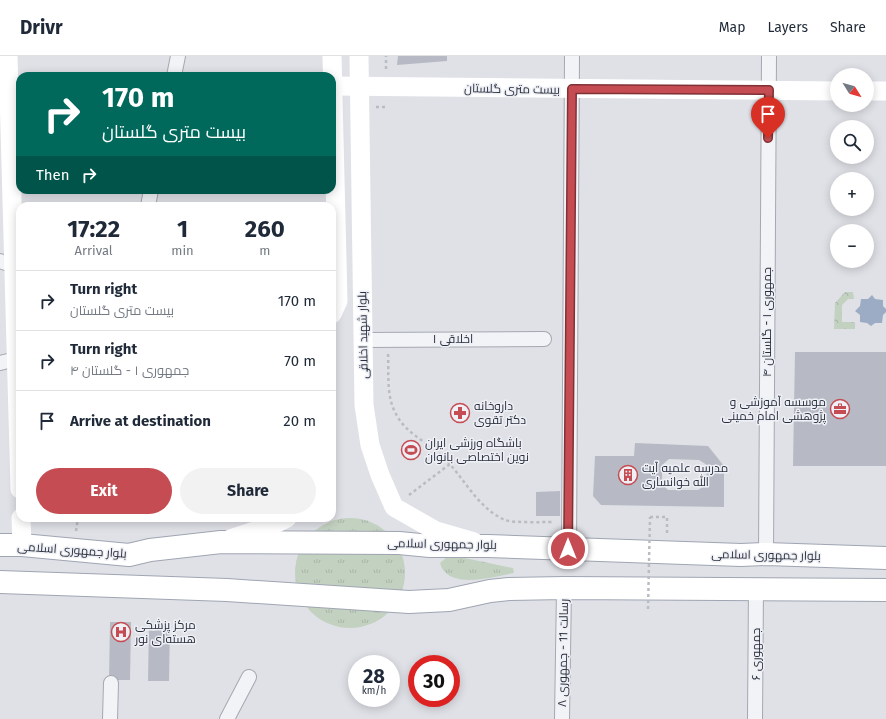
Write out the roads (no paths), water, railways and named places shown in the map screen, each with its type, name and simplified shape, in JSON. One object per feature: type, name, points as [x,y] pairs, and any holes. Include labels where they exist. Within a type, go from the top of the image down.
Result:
[{"type":"main road","name":"بلوار جمهوری اسلامی","points":[[0,545],[22,545],[129,555],[150,550],[221,542],[399,543],[430,546],[488,546],[740,555],[766,554],[886,558]]},
{"type":"main road","points":[[862,558],[886,553]]},
{"type":"main road","points":[[0,582],[227,590],[409,602],[449,600],[490,591],[564,588],[886,590]]},
{"type":"main road","points":[[862,590],[886,595]]},
{"type":"street","points":[[8,56],[11,265],[8,361],[16,446]]},
{"type":"street","points":[[175,72],[178,56]]},
{"type":"street","name":"بلوار شهید اخلاقی","points":[[332,56],[332,72]]},
{"type":"street","name":"بلوار شهید اخلاقی","points":[[359,56],[364,405],[370,445],[380,475],[394,507],[436,531],[488,546]]},
{"type":"street","points":[[568,549],[572,56]]},
{"type":"street","name":"جمهوری ۱ - گلستان ۴","points":[[766,554],[769,56]]},
{"type":"street","name":"بیست متری گلستان","points":[[336,86],[830,91]]},
{"type":"street","points":[[874,91],[886,91]]},
{"type":"street","name":"بلوار شهید اخلاقی","points":[[336,229],[338,301],[336,305]]},
{"type":"street","name":"اخلاقی ۱","points":[[363,340],[544,339]]},
{"type":"street","points":[[21,522],[22,545]]},
{"type":"street","points":[[221,542],[279,522]]},
{"type":"street","name":"رسالت 11 - جمهوری ۸","points":[[562,719],[564,588]]},
{"type":"street","name":"جمهوری ۶","points":[[756,588],[756,719]]},
{"type":"street","points":[[226,719],[249,677]]},
{"type":"street","points":[[110,683],[110,719]]},
{"type":"water","points":[[872,295],[875,299],[883,300],[883,306],[886,309],[886,312],[883,315],[882,323],[875,323],[871,326],[867,323],[860,322],[860,315],[855,311],[860,306],[861,299],[868,299]]},
{"type":"place","name":"موسسه آموزشی و پژوهشی امام خمینی","points":[[840,409]]},
{"type":"place","name":"داروخانه دکتر تقوی","points":[[460,413]]},
{"type":"place","name":"باشگاه ورزشی ایران نوین اختصاصی بانوان","points":[[411,450]]},
{"type":"place","name":"مدرسه علمیه آیت الله خوانساری","points":[[628,475]]},
{"type":"place","name":"مرکز پزشکی هسته‌ای نور","points":[[121,632]]}]
